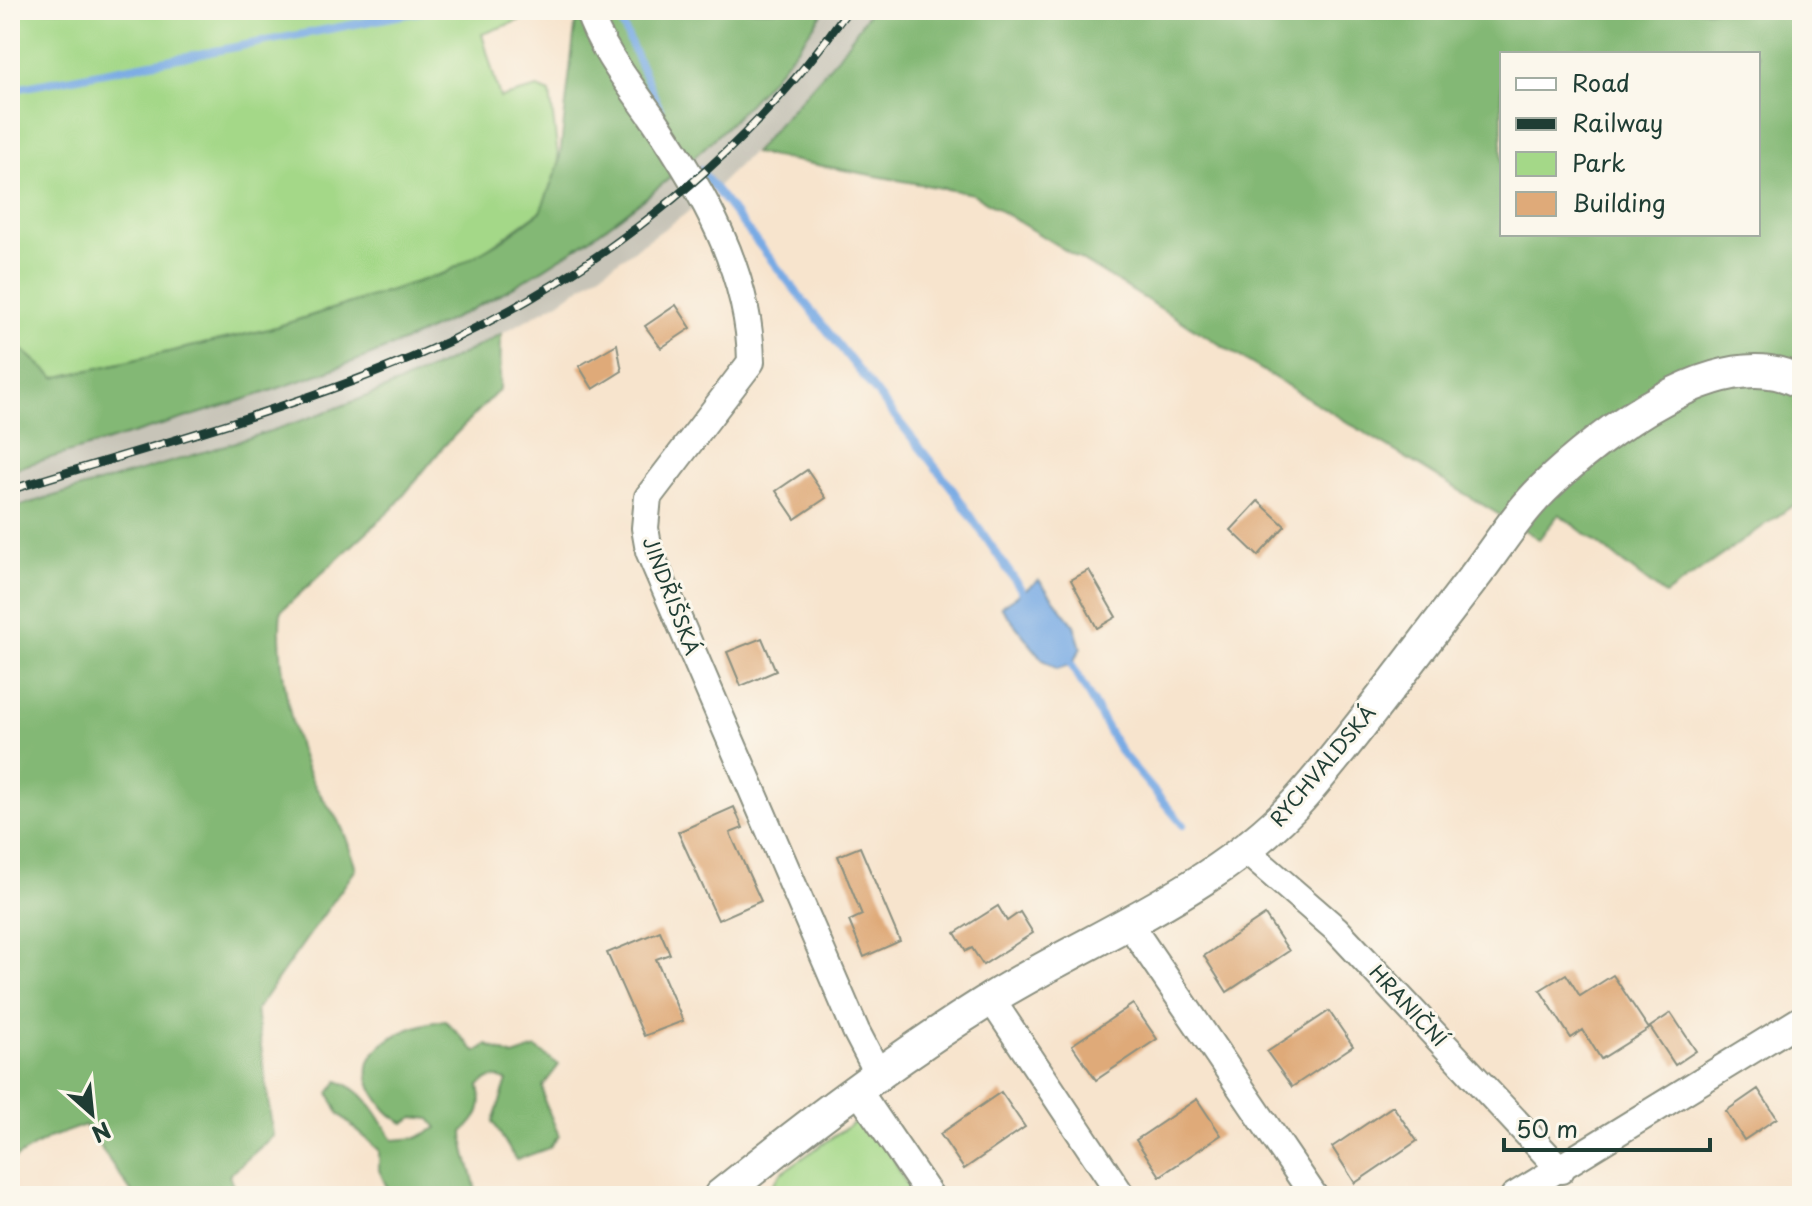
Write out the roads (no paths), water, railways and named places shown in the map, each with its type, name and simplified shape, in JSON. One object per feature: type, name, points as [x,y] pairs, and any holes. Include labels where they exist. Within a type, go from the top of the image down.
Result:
[{"type":"street","name":"JINDŘIŠSKÁ","points":[[588,10],[597,37],[665,136],[717,223],[743,295],[751,335],[751,362],[648,497],[645,528],[649,551],[856,1031],[869,1084],[930,1196]]},
{"type":"street","name":"RYCHVALDSKÁ","points":[[732,1192],[869,1084],[991,999],[1246,851],[1307,791],[1541,490],[1596,441],[1655,402],[1719,375],[1757,373],[1793,378],[1802,383]]},
{"type":"street","name":"HRANIČNÍ","points":[[1246,851],[1336,929],[1561,1170]]},
{"type":"street","points":[[1128,922],[1314,1196]]},
{"type":"street","points":[[991,999],[1122,1196]]},
{"type":"street","points":[[1514,1196],[1561,1170],[1802,1019]]},
{"type":"water","points":[[1039,580],[1074,625],[1081,648],[1072,664],[1057,669],[1042,659],[1001,607]]},
{"type":"waterway","points":[[10,90],[429,10]]},
{"type":"waterway","points":[[616,10],[660,109]]},
{"type":"waterway","points":[[700,170],[951,487],[1027,598]]},
{"type":"waterway","points":[[1066,655],[1120,751],[1183,825]]},
{"type":"railway","points":[[10,490],[329,390],[443,344],[511,310],[638,227],[697,179],[752,126],[802,70],[848,10]]}]
